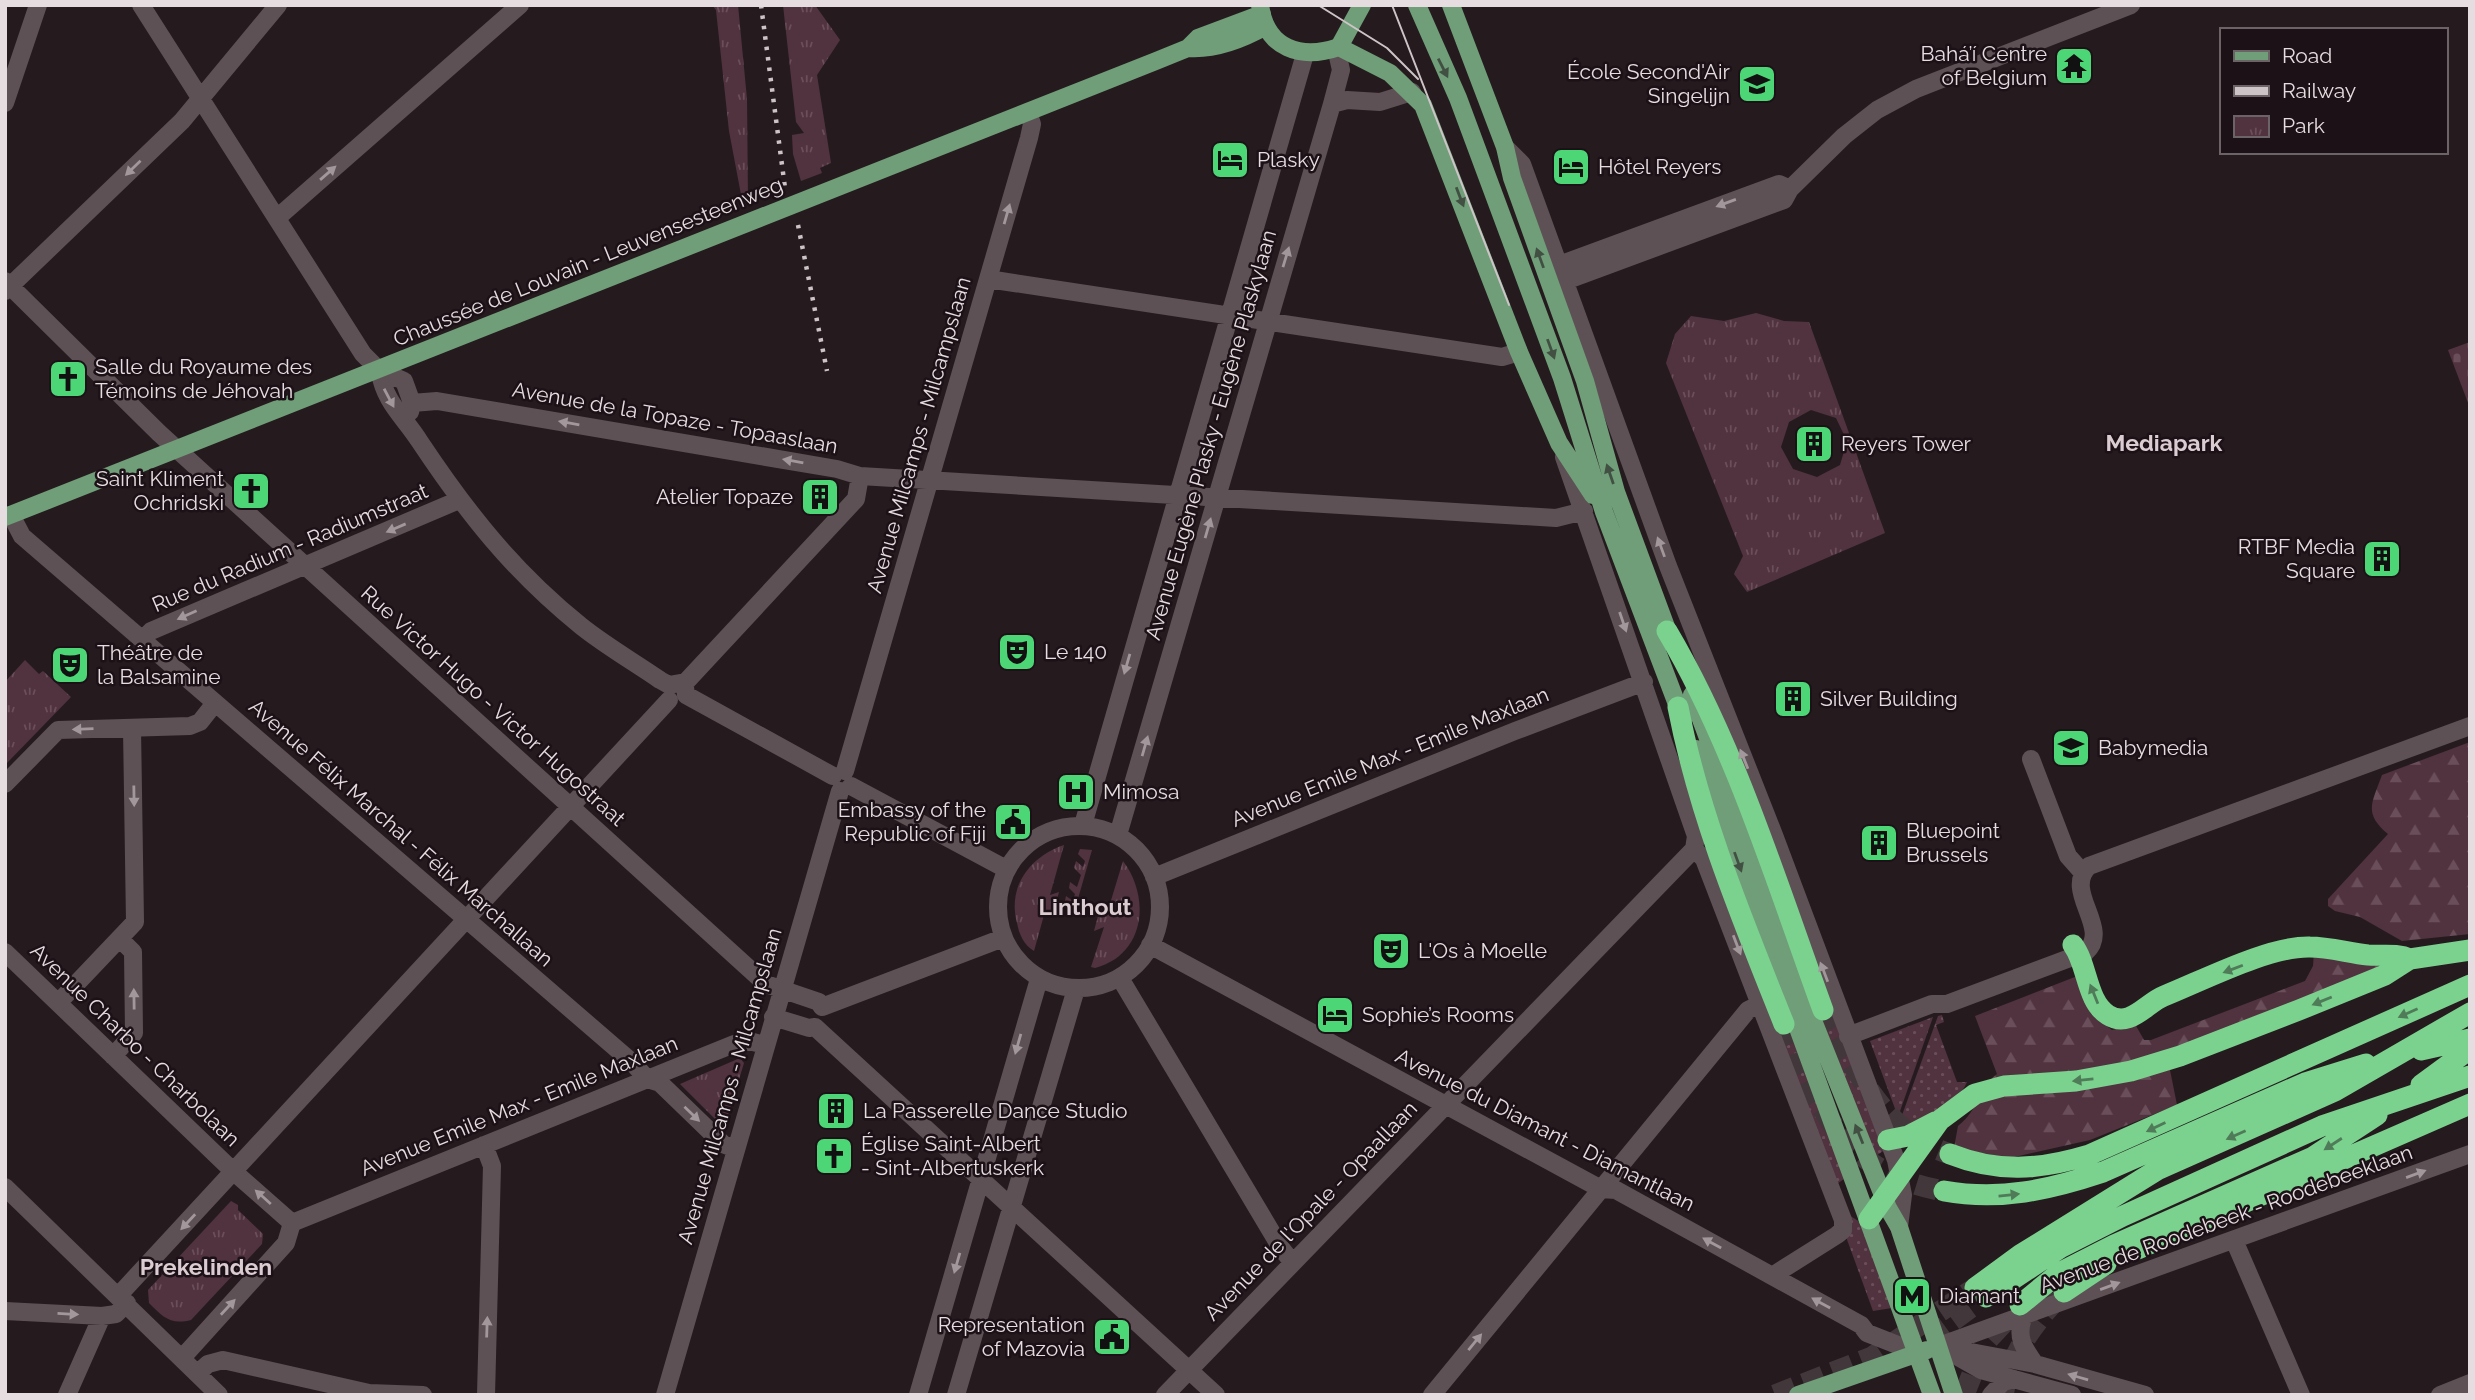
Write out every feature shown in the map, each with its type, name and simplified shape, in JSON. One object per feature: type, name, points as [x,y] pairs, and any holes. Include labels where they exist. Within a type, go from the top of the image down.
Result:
[{"type":"highway","points":[[1667,631],[1698,682],[1747,805],[1822,1010]]},
{"type":"highway","points":[[1678,706],[1686,750],[1734,897],[1784,1024]]},
{"type":"highway","points":[[2077,949],[2096,1002],[2109,1016],[2121,1018],[2136,1016],[2154,1000],[2281,950],[2310,947],[2371,955],[2402,955],[2410,959]]},
{"type":"highway","points":[[1888,1140],[1908,1136],[1940,1119],[1975,1094],[2004,1086],[2104,1077],[2180,1056],[2385,975],[2410,959],[2470,950]]},
{"type":"highway","points":[[1950,1154],[1986,1166],[2012,1170],[2050,1166],[2088,1155],[2470,985]]},
{"type":"highway","points":[[2470,1013],[2335,1091],[2157,1170],[2020,1255],[1981,1292],[2060,1248],[2322,1126],[2470,1076]]},
{"type":"highway","points":[[1944,1191],[2003,1197],[2074,1182],[2103,1172],[2257,1103],[2360,1065],[2470,1039]]},
{"type":"highway","points":[[2022,1311],[2059,1273],[2113,1245],[2313,1157],[2398,1102],[2470,1049]]},
{"type":"highway","points":[[2064,1292],[2087,1274],[2115,1259],[2470,1104]]},
{"type":"highway","points":[[1868,1219],[1940,1119]]},
{"type":"main road","points":[[1417,5],[1458,98],[1562,377],[1604,512],[1932,1395]]},
{"type":"main road","points":[[1451,5],[1506,147],[1511,178],[1585,381],[1616,492],[1810,1013],[1884,1198],[1899,1227],[1954,1395]]},
{"type":"main road","points":[[1337,48],[1353,26],[1360,6]]},
{"type":"main road","points":[[1263,15],[1289,50],[1305,54],[1337,48],[1390,73],[1406,94],[1423,106],[1436,133],[1520,352],[1559,443],[1604,512]]},
{"type":"main road","name":"Chaussée de Louvain - Leuvensesteenweg","points":[[8,516],[1188,48],[1202,49],[1237,40],[1263,15]]},
{"type":"main road","name":"Avenue de Roodebeek - Roodebeeklaan","points":[[1798,1395],[1939,1346]]},
{"type":"street","points":[[5,103],[38,5]]},
{"type":"street","points":[[141,5],[363,354],[379,370],[404,381],[412,402],[407,422]]},
{"type":"street","points":[[7,286],[201,99],[278,5]]},
{"type":"street","points":[[277,218],[520,5]]},
{"type":"street","points":[[1562,273],[1779,184],[1790,189],[1844,136],[1897,100],[1994,57],[2131,5]]},
{"type":"street","name":"Avenue Eugène Plasky - Eugène Plaskylaan","points":[[1118,835],[1267,322],[1339,96],[1341,70],[1337,48]]},
{"type":"street","name":"Avenue Eugène Plasky - Eugène Plaskylaan","points":[[1083,825],[1305,54]]},
{"type":"street","points":[[1339,96],[1364,103],[1406,94]]},
{"type":"street","name":"Avenue Milcamps - Milcampslaan","points":[[665,1395],[1032,124],[1028,112]]},
{"type":"street","points":[[1506,147],[1522,164],[1668,566],[1888,1140],[1900,1174],[1903,1195],[1899,1227]]},
{"type":"street","points":[[988,279],[1502,357],[1520,352]]},
{"type":"street","name":"Rue Victor Hugo - Victor Hugostraat","points":[[7,286],[177,449],[304,565],[766,984],[781,991]]},
{"type":"street","points":[[379,370],[390,405],[407,422],[459,500],[516,567],[582,627],[677,691],[1006,869]]},
{"type":"street","name":"Avenue de la Topaze - Topaaslaan","points":[[412,402],[437,401],[517,414],[837,469],[860,476],[1556,518],[1584,511]]},
{"type":"street","points":[[1559,443],[1644,682],[1698,848],[1843,1220],[1843,1230],[1837,1235],[1772,1276]]},
{"type":"street","points":[[5,1311],[102,1316],[116,1314],[123,1299],[234,1172],[569,806],[856,499],[860,476]]},
{"type":"street","name":"Rue du Radium - Radiumstraat","points":[[142,640],[151,631],[459,500]]},
{"type":"street","name":"Avenue Félix Marchal - Félix Marchallaan","points":[[8,516],[22,536],[633,1063],[647,1079],[660,1083],[723,1144],[736,1149]]},
{"type":"street","name":"Avenue Emile Max - Emile Maxlaan","points":[[1154,877],[1515,731],[1644,682]]},
{"type":"street","points":[[5,784],[58,730],[195,725],[215,703]]},
{"type":"street","points":[[1848,1036],[1932,1004],[1947,1004],[2077,949],[2090,949],[2092,932],[2079,886],[2083,873],[2104,860],[2470,726]]},
{"type":"street","points":[[58,1003],[120,939],[136,918],[132,727]]},
{"type":"street","points":[[2031,759],[2068,856],[2083,873]]},
{"type":"street","points":[[1083,825],[1118,835],[1138,853],[1154,877],[1160,909],[1150,945],[1137,964],[1120,978],[1099,986],[1076,989],[1056,986],[1039,979],[1015,956],[1003,938],[998,918],[998,890],[1006,869],[1022,848],[1044,833],[1083,825]]},
{"type":"street","name":"Avenue de l'Opale - Opaallaan","points":[[1165,1395],[1698,848]]},
{"type":"street","points":[[822,1007],[1003,938]]},
{"type":"street","points":[[113,1056],[134,1033],[133,952],[120,939]]},
{"type":"street","name":"Avenue du Diamant - Diamantlaan","points":[[1150,945],[1601,1189],[1616,1190],[1861,1325],[1867,1333],[1918,1353]]},
{"type":"street","name":"Avenue Charbo - Charbolaan","points":[[5,952],[234,1172],[292,1223]]},
{"type":"street","points":[[1120,978],[1281,1248],[1293,1263]]},
{"type":"street","points":[[918,1395],[1039,979]]},
{"type":"street","points":[[956,1395],[1076,989]]},
{"type":"street","points":[[781,991],[819,1002],[822,1014],[815,1027]]},
{"type":"street","points":[[1432,1395],[1748,1010],[1760,1004]]},
{"type":"street","points":[[773,1017],[809,1028],[815,1027]]},
{"type":"street","points":[[815,1027],[1216,1395]]},
{"type":"street","name":"Avenue Emile Max - Emile Maxlaan","points":[[292,1223],[734,1044],[750,1041],[765,1045]]},
{"type":"street","points":[[484,1145],[492,1166],[486,1395]]},
{"type":"street","name":"Avenue de Roodebeek - Roodebeeklaan","points":[[1939,1346],[2022,1311],[2234,1240],[2470,1154]]},
{"type":"street","points":[[5,1187],[219,1395]]},
{"type":"street","points":[[182,1358],[286,1243],[292,1223]]},
{"type":"street","points":[[2234,1240],[2301,1395]]},
{"type":"street","points":[[2022,1311],[2020,1339],[2035,1364]]},
{"type":"street","points":[[67,1395],[102,1316]]},
{"type":"street","points":[[1939,1346],[2035,1364],[2145,1395]]},
{"type":"street","points":[[1939,1346],[1981,1370],[2072,1395]]},
{"type":"street","points":[[198,1373],[208,1364],[223,1360],[369,1393],[423,1395]]},
{"type":"street","points":[[1991,1395],[2003,1382],[2014,1379]]},
{"type":"street","points":[[2440,1395],[2470,1383]]},
{"type":"green space","points":[[712,5],[738,5],[747,99],[748,203],[743,205],[729,131],[716,10]]},
{"type":"green space","points":[[783,5],[815,5],[840,40],[817,75],[831,163],[820,168],[822,173],[801,181],[793,154],[792,135],[804,133],[796,122]]},
{"type":"green space","points":[[1756,313],[1784,321],[1809,322],[1885,533],[1747,592],[1734,574],[1743,556],[1666,363],[1675,334],[1691,316],[1724,321]],"holes":[[[1811,410],[1836,418],[1847,441],[1840,465],[1817,477],[1793,469],[1781,447],[1789,422]]]},
{"type":"green space","points":[[2470,342],[2470,408],[2448,350]]},
{"type":"green space","points":[[25,660],[39,674],[43,671],[71,697],[5,765],[5,682]]},
{"type":"green space","points":[[2470,742],[2470,934],[2402,941],[2360,917],[2335,911],[2328,906],[2328,899],[2388,834],[2380,827],[2372,813],[2373,800],[2382,775]]},
{"type":"green space","points":[[1064,845],[1050,895],[1059,892],[1054,910],[1044,915],[1034,951],[1025,942],[1018,927],[1015,897],[1024,874],[1032,865],[1052,850]]},
{"type":"green space","points":[[1080,849],[1092,850],[1075,909],[1064,906],[1066,896],[1073,901],[1075,894],[1069,888],[1070,882],[1077,887],[1081,875],[1074,868],[1076,861],[1083,867],[1085,861],[1078,854]]},
{"type":"green space","points":[[1123,861],[1137,891],[1140,908],[1138,923],[1133,938],[1124,951],[1112,961],[1091,967],[1104,927],[1094,931],[1099,912],[1109,907]]},
{"type":"green space","points":[[2314,952],[2389,966],[2168,1060],[2177,1105],[2090,1140],[2010,1158],[1954,1148],[1958,1126],[1970,1113],[1985,1086],[1997,1074],[1975,1016],[2080,975],[2091,1014],[2112,1030],[2135,1024],[2144,1040],[2151,1040],[2305,981],[2313,966]]},
{"type":"green space","points":[[1832,1006],[1886,1149],[1876,1156],[1818,1012]]},
{"type":"green space","points":[[1942,1015],[1944,1022],[1936,1025],[1957,1082],[1967,1082],[1949,1104],[1906,1131],[1901,1118],[1938,1016]]},
{"type":"green space","points":[[1933,1017],[1899,1114],[1897,1114],[1870,1041]]},
{"type":"green space","points":[[1790,1022],[1844,1179],[1834,1186],[1780,1046],[1785,1044],[1778,1026]]},
{"type":"green space","points":[[740,1058],[744,1063],[724,1128],[680,1084]]},
{"type":"green space","points":[[231,1201],[238,1205],[238,1210],[263,1234],[262,1244],[191,1320],[167,1319],[149,1303],[148,1290]]},
{"type":"green space","points":[[1847,1214],[1860,1222],[1892,1308],[1873,1311],[1845,1234]]},
{"type":"tunnel","points":[[1823,1010],[1859,1075],[1888,1114],[1926,1144],[1950,1154]]},
{"type":"tunnel","points":[[1784,1024],[1809,1084],[1839,1133],[1859,1153],[1882,1170],[1910,1182],[1944,1191]]},
{"type":"tunnel","points":[[1775,1395],[1872,1357],[1975,1288]]},
{"type":"tunnel","points":[[2003,1395],[2011,1367],[2023,1342],[2058,1298]]},
{"type":"tunnel","points":[[1903,1357],[1970,1308]]},
{"type":"tunnel","points":[[1964,1395],[1984,1344],[2009,1317]]},
{"type":"tram line","points":[[1318,5],[1387,48],[1418,79]]},
{"type":"tram line","points":[[1392,5],[1509,305]]},
{"type":"railway","points":[[761,5],[785,188]]},
{"type":"railway","points":[[798,225],[827,371]]},
{"type":"place","name":"Bahá’í Centre of Belgium","points":[[2074,66]]},
{"type":"place","name":"École Second'Air Singelijn","points":[[1757,84]]},
{"type":"place","name":"Plasky","points":[[1230,160]]},
{"type":"place","name":"Hôtel Reyers","points":[[1571,167]]},
{"type":"place","name":"Salle du Royaume des Témoins de Jéhovah","points":[[68,379]]},
{"type":"place","name":"Reyers Tower","points":[[1814,444]]},
{"type":"place","name":"Saint Kliment Ochridski","points":[[251,491]]},
{"type":"place","name":"Atelier Topaze","points":[[820,497]]},
{"type":"place","name":"RTBF Media Square","points":[[2382,559]]},
{"type":"place","name":"Le 140","points":[[1017,652]]},
{"type":"place","name":"Théâtre de la Balsamine","points":[[70,665]]},
{"type":"place","name":"Silver Building","points":[[1793,699]]},
{"type":"place","name":"Babymedia","points":[[2071,748]]},
{"type":"place","name":"Mimosa","points":[[1076,792]]},
{"type":"place","name":"Embassy of the Republic of Fiji","points":[[1013,822]]},
{"type":"place","name":"Bluepoint Brussels","points":[[1879,843]]},
{"type":"place","name":"L'Os à Moelle","points":[[1391,951]]},
{"type":"place","name":"Sophie’s Rooms","points":[[1335,1015]]},
{"type":"place","name":"La Passerelle Dance Studio","points":[[836,1111]]},
{"type":"place","name":"Église Saint-Albert - Sint-Albertuskerk","points":[[834,1156]]},
{"type":"place","name":"Diamant","points":[[1912,1296]]},
{"type":"place","name":"Representation of Mazovia","points":[[1112,1337]]},
{"type":"district","name":"Mediapark","points":[[2164,443]]},
{"type":"district","name":"Linthout","points":[[1085,907]]},
{"type":"district","name":"Prekelinden","points":[[206,1267]]}]
